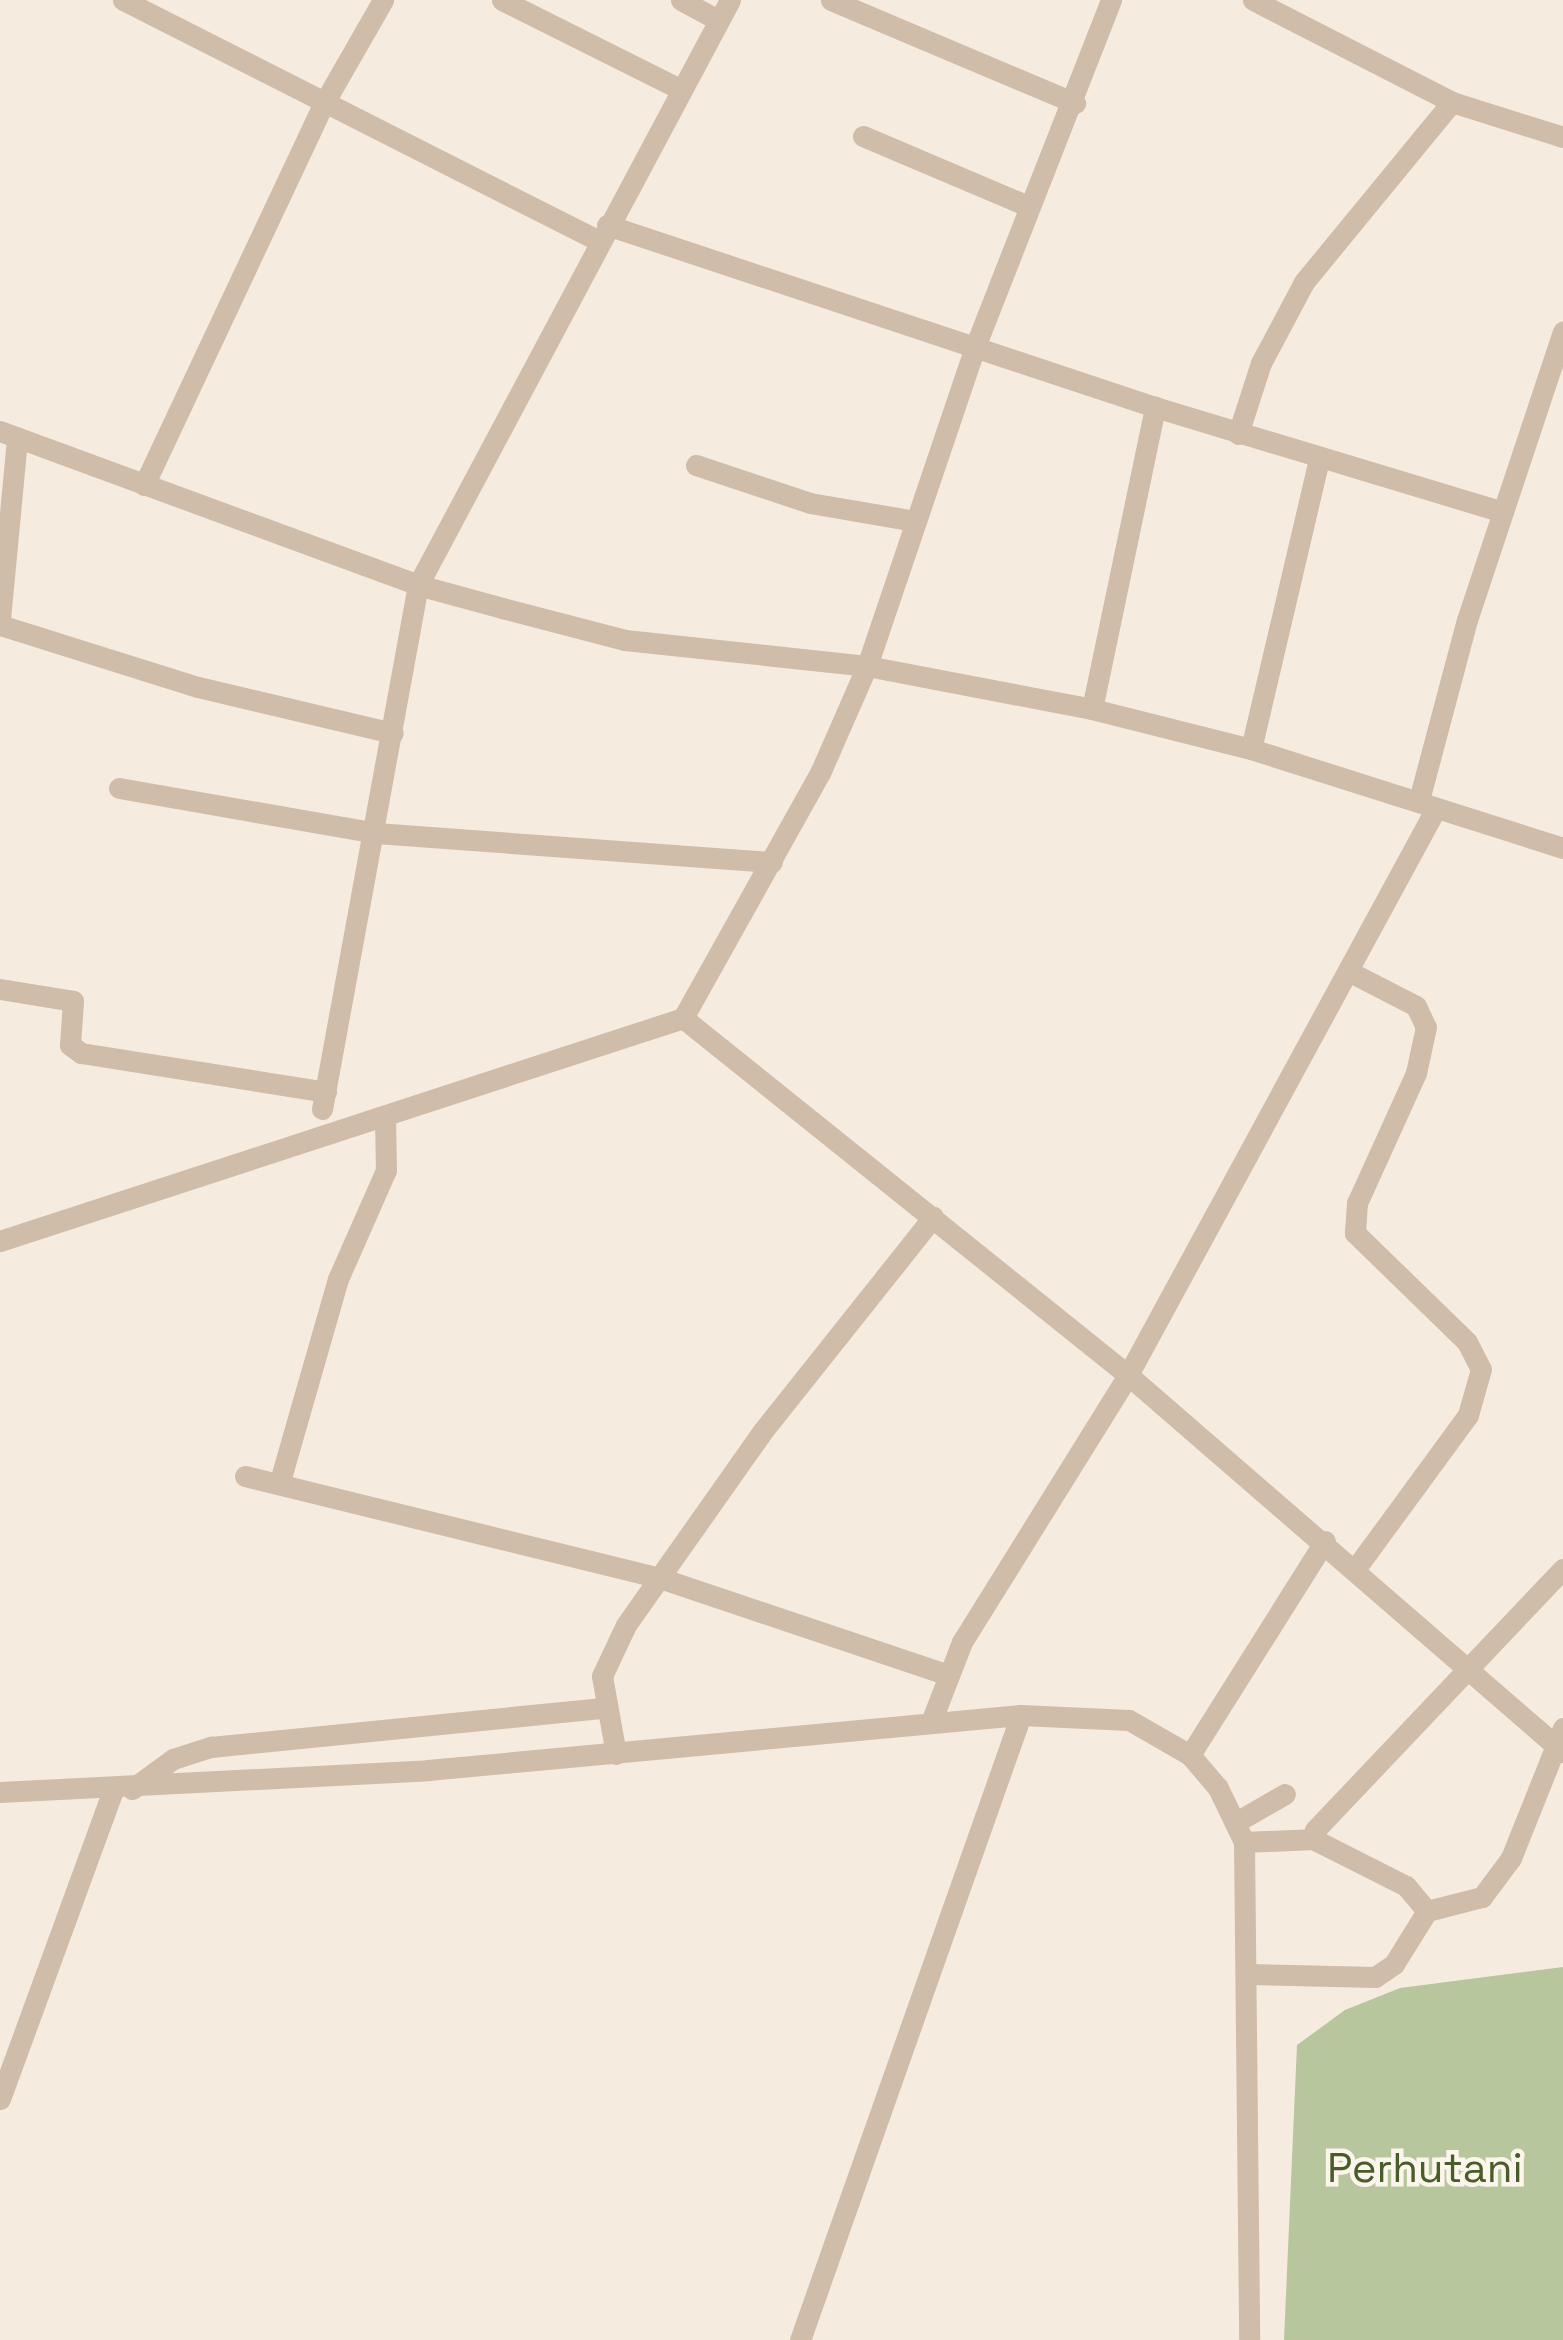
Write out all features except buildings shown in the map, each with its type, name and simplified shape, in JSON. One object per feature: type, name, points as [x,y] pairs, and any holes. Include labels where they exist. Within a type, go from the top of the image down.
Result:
[{"type":"street","points":[[123,0],[324,103],[603,233],[975,347],[1319,460],[1503,512]]},
{"type":"street","points":[[143,484],[324,103],[383,0]]},
{"type":"street","points":[[502,0],[678,88]]},
{"type":"street","points":[[0,989],[73,1001],[70,1046],[81,1053],[324,1100],[418,585],[678,88],[724,10],[681,0]]},
{"type":"street","points":[[831,0],[1075,103]]},
{"type":"street","points":[[0,1240],[197,1171],[385,1117],[683,1018],[772,862],[867,666],[975,347],[1112,0]]},
{"type":"street","points":[[1253,0],[1452,102],[1563,137]]},
{"type":"street","points":[[1238,434],[1261,363],[1304,282],[1452,102]]},
{"type":"street","points":[[862,136],[1028,206]]},
{"type":"street","points":[[931,1722],[942,1685],[1128,1375],[1348,971],[1427,805],[1503,512],[1553,398],[1563,332]]},
{"type":"street","points":[[1093,709],[1155,407]]},
{"type":"street","points":[[393,734],[198,687],[0,622],[8,435],[418,585],[625,640],[867,666],[1093,709],[1251,749],[1563,848]]},
{"type":"street","points":[[1251,749],[1319,460]]},
{"type":"street","points":[[696,465],[810,503],[914,521]]},
{"type":"street","points":[[119,788],[376,833],[772,862]]},
{"type":"street","points":[[1348,971],[1416,1006],[1426,1028],[1415,1072],[1357,1203],[1354,1233],[1467,1342],[1481,1369],[1468,1415],[1355,1568]]},
{"type":"street","points":[[683,1018],[1128,1375],[1560,1742],[1497,1880],[1479,1900],[1427,1912],[1394,1964],[1375,1976],[1250,1974]]},
{"type":"street","points":[[280,1481],[341,1270],[386,1171],[385,1117]]},
{"type":"street","points":[[616,1754],[602,1676],[615,1643],[762,1432],[933,1217]]},
{"type":"street","points":[[244,1476],[280,1481],[659,1578],[942,1685]]},
{"type":"street","points":[[1190,1755],[1325,1541]]},
{"type":"street","points":[[1315,1839],[1320,1824],[1472,1671],[1563,1569]]},
{"type":"street","points":[[800,2340],[1021,1715]]},
{"type":"street","points":[[0,1792],[122,1790],[616,1754],[1021,1715],[1129,1720],[1190,1755],[1241,1831],[1250,1974],[1250,2340]]},
{"type":"street","points":[[0,2098],[122,1790],[167,1762],[211,1748],[606,1718]]},
{"type":"street","points":[[1241,1831],[1285,1794]]},
{"type":"street","points":[[1241,1831],[1315,1839],[1384,1870],[1427,1912]]},
{"type":"green space","name":"Perhutani","points":[[1563,1967],[1563,2340],[1284,2340],[1297,2045],[1345,2010],[1400,1988]]}]
